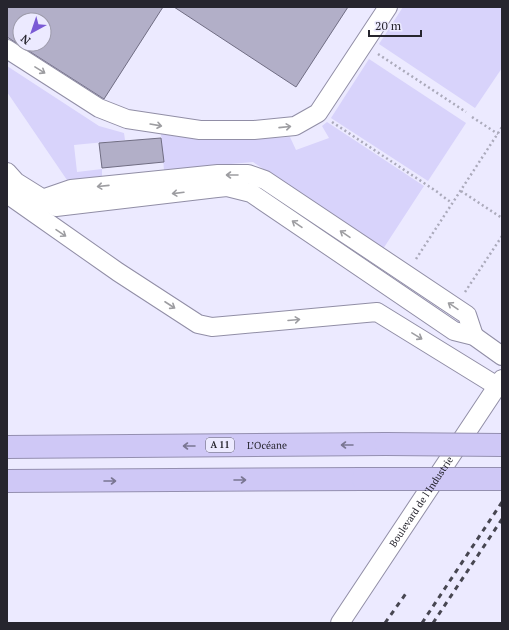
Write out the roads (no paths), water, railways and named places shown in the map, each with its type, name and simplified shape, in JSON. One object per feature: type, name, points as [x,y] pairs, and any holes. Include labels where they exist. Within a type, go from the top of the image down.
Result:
[{"type":"highway","name":"L’Océane","points":[[7,447],[386,444],[502,445]]},
{"type":"highway","points":[[7,482],[502,479]]},
{"type":"street","points":[[7,49],[99,108],[127,119],[200,130],[254,130],[295,126],[318,113],[388,7]]},
{"type":"street","points":[[7,172],[16,182],[49,203],[217,188],[239,189],[251,193],[454,331],[474,336],[502,356]]},
{"type":"street","points":[[7,194],[45,222],[198,324],[212,327],[377,312],[500,383]]},
{"type":"street","points":[[45,222],[49,203]]},
{"type":"street","name":"Boulevard de l'Industrie","points":[[340,623],[500,383]]},
{"type":"railway","points":[[422,623],[502,502]]},
{"type":"railway","points":[[433,623],[502,519]]},
{"type":"railway","points":[[385,623],[407,592]]}]
